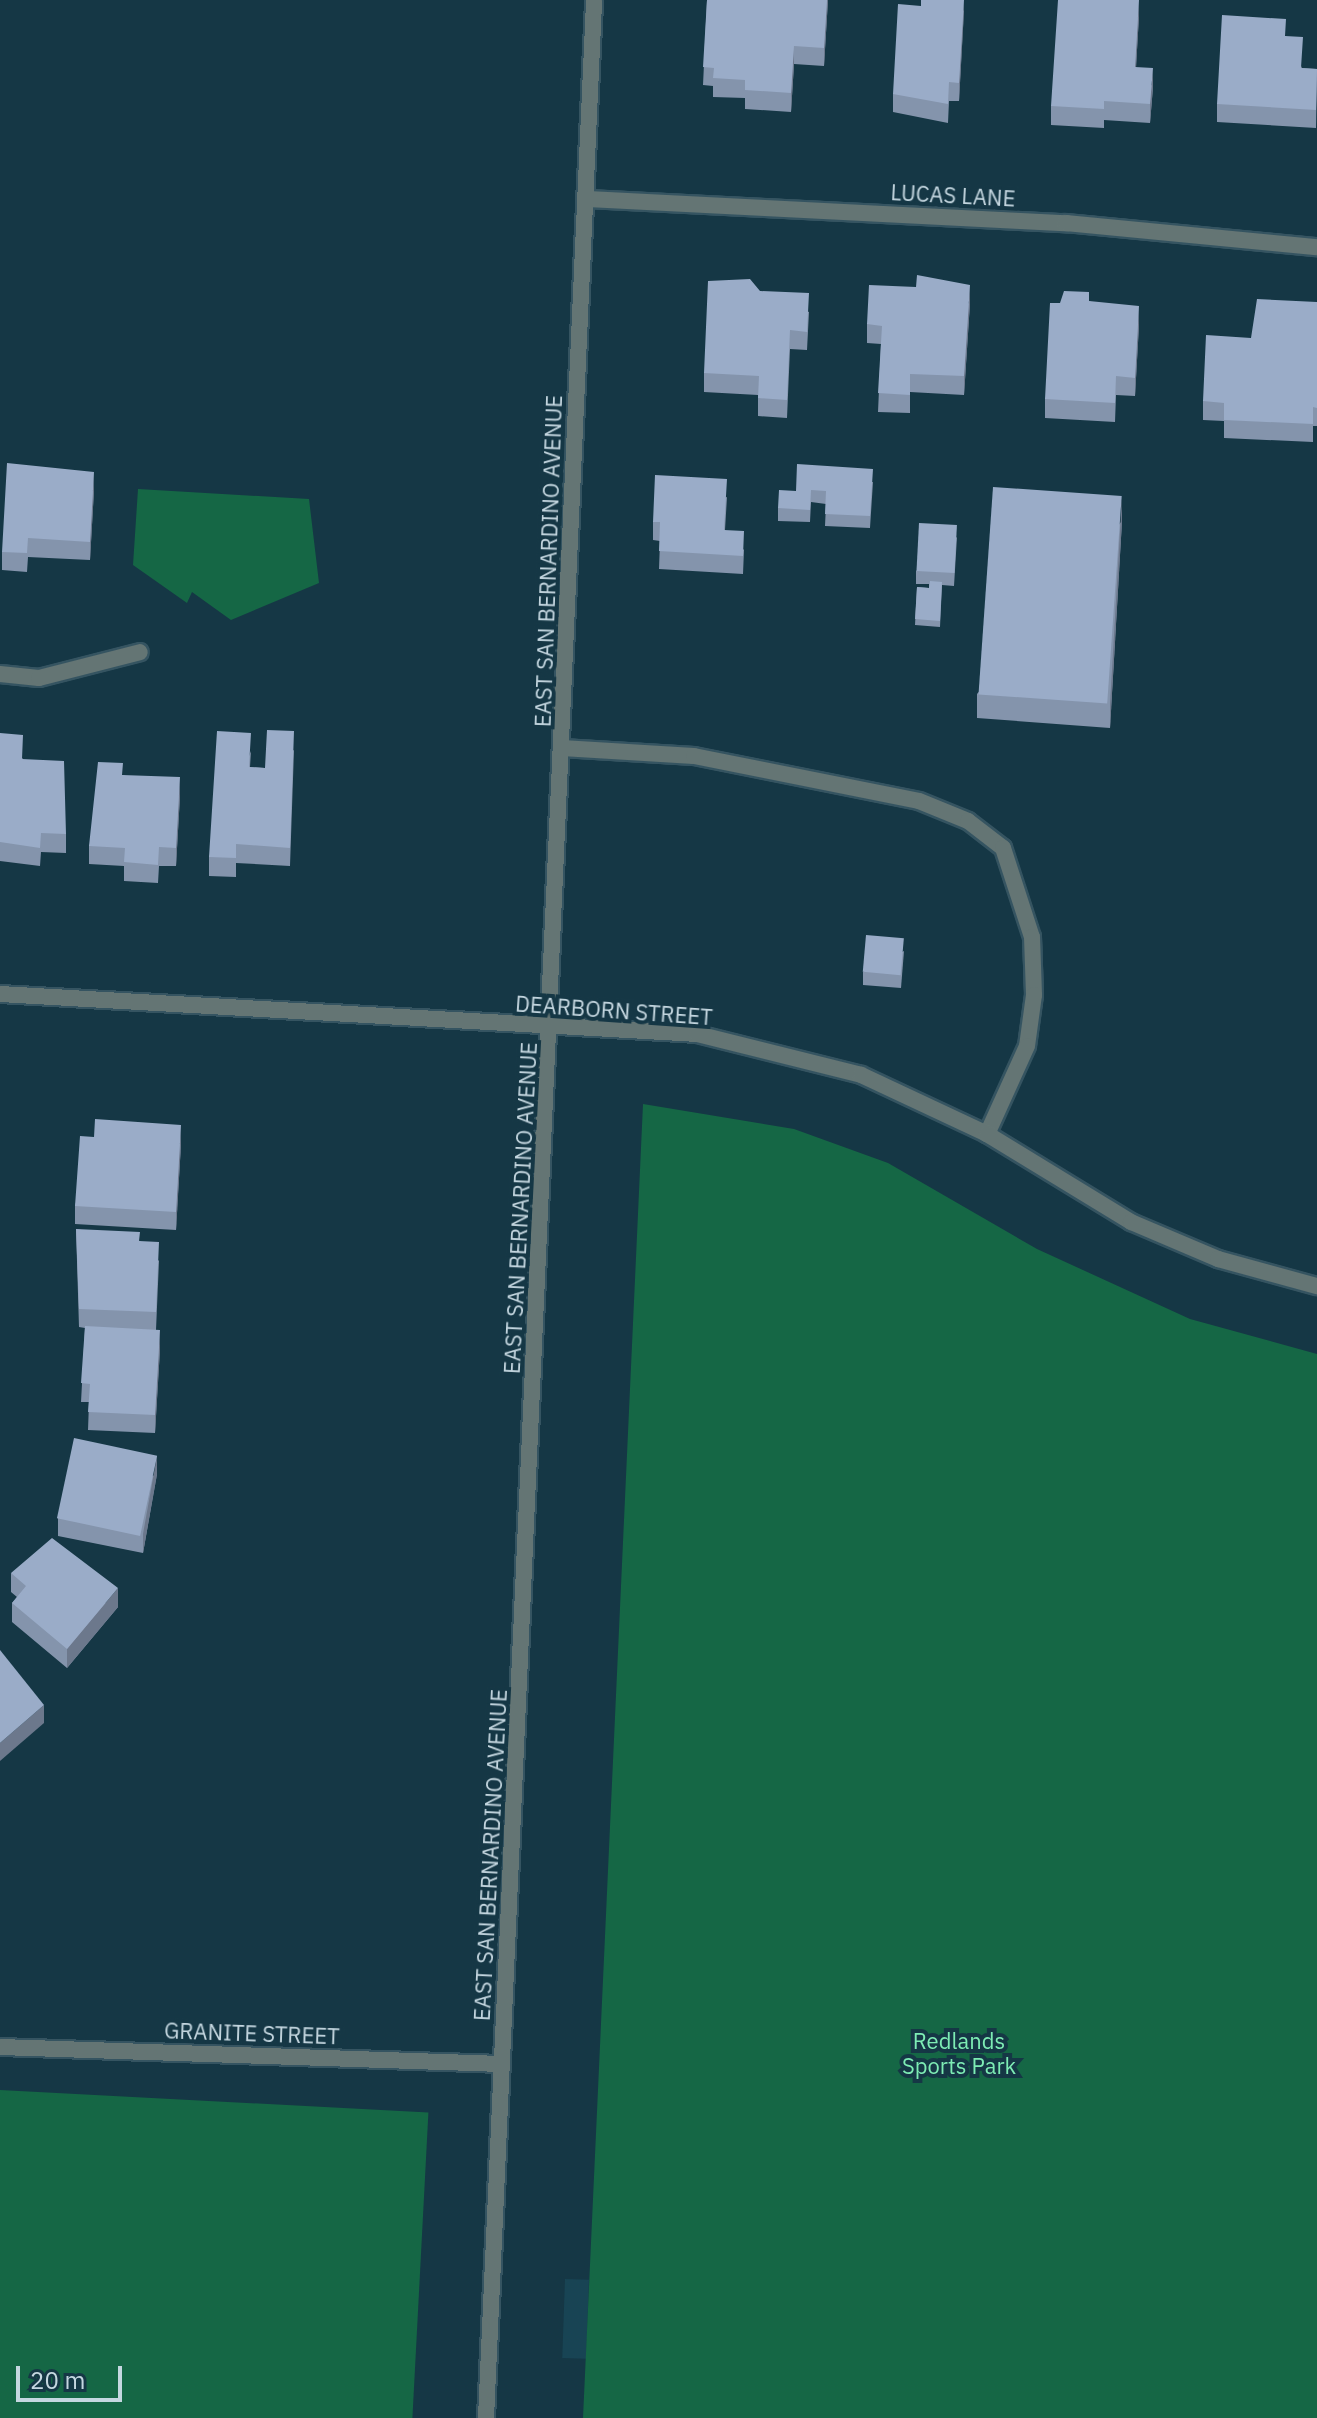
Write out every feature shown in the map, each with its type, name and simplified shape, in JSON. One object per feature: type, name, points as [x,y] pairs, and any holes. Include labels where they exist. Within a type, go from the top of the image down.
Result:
[{"type":"street","name":"EAST SAN BERNARDINO AVENUE","points":[[486,2418],[594,0]]},
{"type":"street","name":"LUCAS LANE","points":[[586,199],[1066,223],[1317,247]]},
{"type":"street","points":[[0,674],[39,678],[140,652]]},
{"type":"street","points":[[562,748],[694,756],[919,801],[968,821],[1003,848],[1032,937],[1034,995],[1027,1046],[987,1134]]},
{"type":"street","name":"DEARBORN STREET","points":[[0,994],[697,1034],[861,1075],[987,1134],[1131,1222],[1218,1259],[1317,1286]]},
{"type":"street","name":"GRANITE STREET","points":[[0,2047],[502,2064]]},
{"type":"shaded area","points":[[565,2279],[589,2280],[586,2359],[562,2358]]},
{"type":"green space","points":[[138,489],[309,499],[319,583],[231,620],[192,592],[187,603],[133,565]]},
{"type":"green space","name":"Redlands Sports Park","points":[[643,1104],[794,1129],[888,1163],[1037,1249],[1190,1319],[1317,1354],[1317,2418],[583,2418]]},
{"type":"green space","points":[[0,2090],[428,2112],[412,2418],[0,2418]]},
{"type":"building","points":[[707,0],[827,0],[824,48],[794,46],[791,93],[745,90],[745,80],[713,78],[714,68],[703,67]]},
{"type":"building","points":[[921,0],[964,0],[959,83],[949,82],[948,104],[893,94],[898,4],[921,6]]},
{"type":"building","points":[[1058,0],[1139,0],[1135,67],[1153,68],[1150,104],[1104,101],[1104,109],[1051,106]]},
{"type":"building","points":[[1222,15],[1286,19],[1285,36],[1303,37],[1301,68],[1317,69],[1316,110],[1217,104]]},
{"type":"building","points":[[917,275],[970,285],[964,376],[910,374],[910,395],[878,393],[882,326],[867,324],[869,285],[916,287]]},
{"type":"building","points":[[750,279],[760,291],[809,293],[807,332],[790,330],[787,400],[758,398],[759,376],[704,373],[708,281]]},
{"type":"building","points":[[1064,291],[1089,292],[1089,301],[1139,306],[1135,378],[1116,376],[1115,403],[1045,399],[1050,303],[1060,303]]},
{"type":"building","points":[[1257,299],[1317,302],[1317,408],[1313,407],[1313,424],[1224,420],[1224,403],[1203,401],[1206,335],[1251,338]]},
{"type":"building","points":[[7,463],[94,472],[90,542],[28,538],[27,553],[2,552]]},
{"type":"building","points":[[797,464],[873,469],[870,516],[825,514],[826,491],[811,490],[810,510],[778,508],[779,490],[796,491]]},
{"type":"building","points":[[655,475],[727,479],[724,530],[744,531],[743,556],[659,551],[660,522],[653,522]]},
{"type":"building","points":[[993,487],[1122,496],[1107,703],[978,694]]},
{"type":"building","points":[[919,523],[957,525],[954,573],[916,571]]},
{"type":"building","points":[[930,581],[942,582],[940,621],[915,619],[917,587],[929,588]]},
{"type":"building","points":[[267,730],[294,731],[290,848],[236,844],[236,858],[209,857],[217,731],[251,733],[249,767],[265,768]]},
{"type":"building","points":[[0,733],[23,735],[22,759],[64,761],[66,834],[41,833],[40,848],[0,842]]},
{"type":"building","points":[[98,762],[123,763],[122,775],[180,777],[176,848],[159,847],[158,865],[124,862],[125,848],[89,846]]},
{"type":"building","points":[[866,935],[904,938],[901,975],[863,972]]},
{"type":"building","points":[[95,1119],[181,1125],[176,1212],[75,1206],[80,1136],[94,1137]]},
{"type":"building","points":[[76,1229],[140,1232],[139,1241],[159,1242],[156,1312],[79,1309]]},
{"type":"building","points":[[85,1326],[160,1330],[155,1415],[88,1412],[90,1384],[81,1383]]},
{"type":"building","points":[[74,1438],[157,1456],[140,1536],[57,1518]]},
{"type":"building","points":[[52,1538],[118,1588],[67,1649],[12,1603],[26,1586],[11,1573]]},
{"type":"building","points":[[0,1650],[44,1705],[0,1743]]}]
